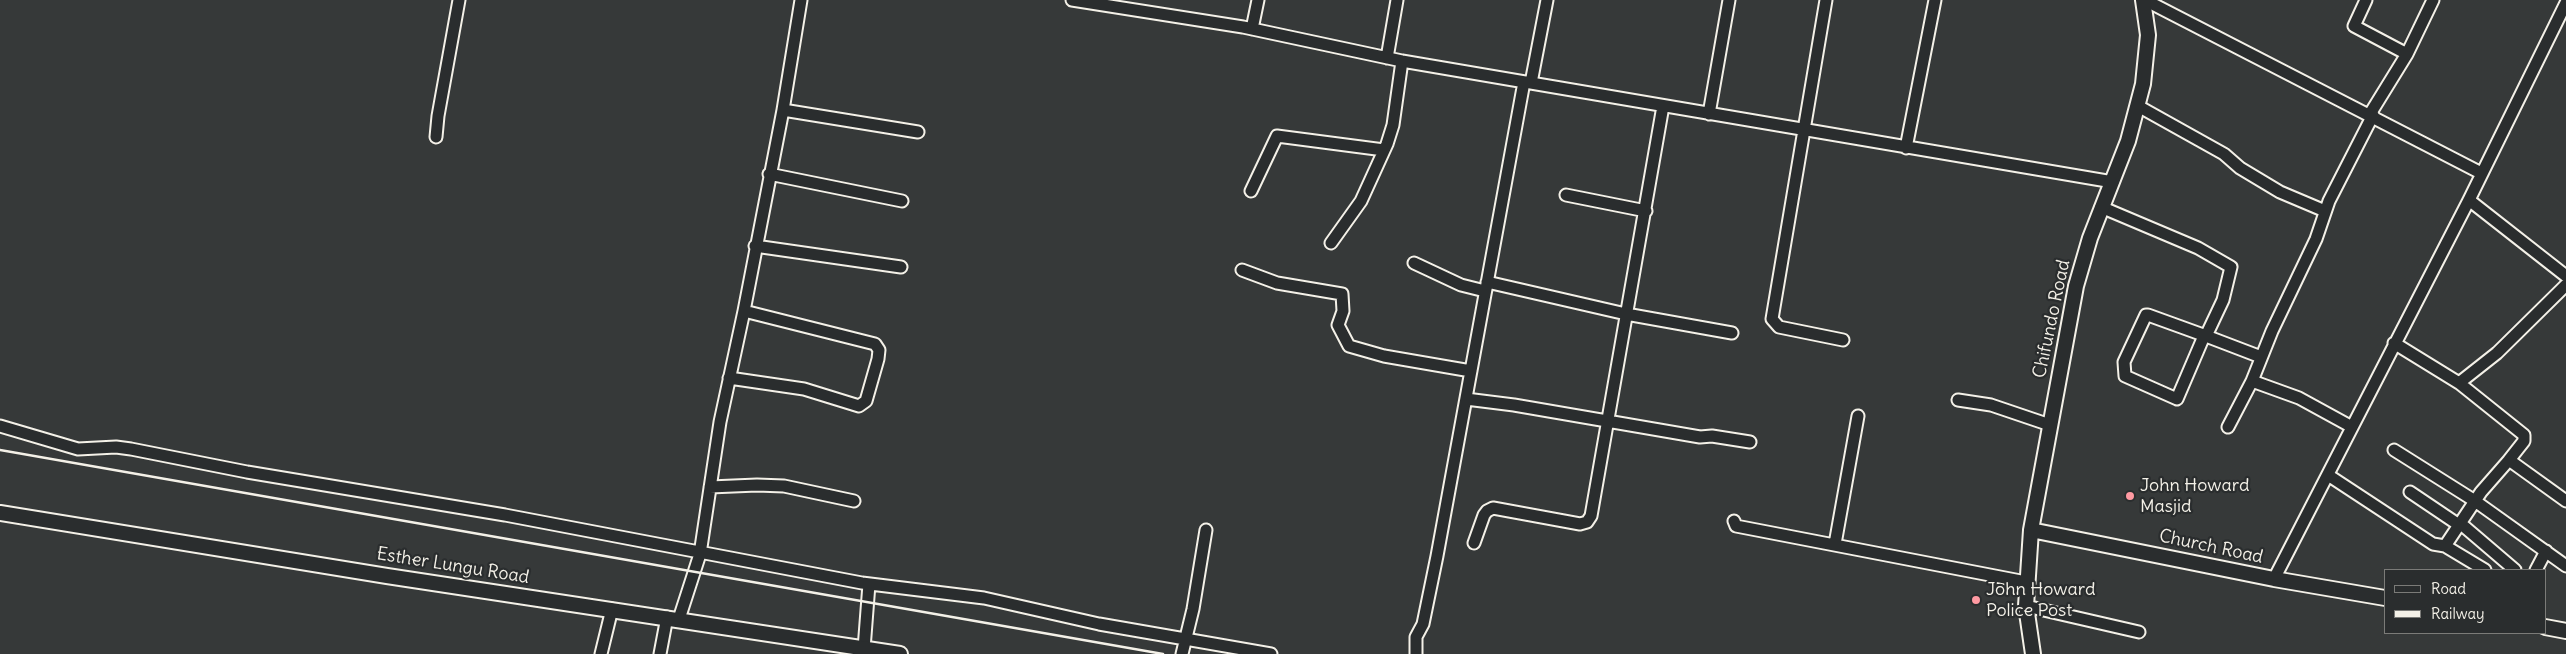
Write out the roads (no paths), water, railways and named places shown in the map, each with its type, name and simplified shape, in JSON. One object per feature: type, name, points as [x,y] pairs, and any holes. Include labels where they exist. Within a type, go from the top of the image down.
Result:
[{"type":"street","points":[[436,137],[459,0]]},
{"type":"street","points":[[660,654],[700,554],[729,378],[783,110],[800,0]]},
{"type":"street","points":[[1072,0],[1117,3],[1402,61],[2113,182]]},
{"type":"street","points":[[1252,29],[1258,0]]},
{"type":"street","points":[[1387,58],[1397,0]]},
{"type":"street","points":[[1416,654],[1416,637],[1423,624],[1486,287],[1547,0]]},
{"type":"street","points":[[1709,114],[1729,0]]},
{"type":"street","points":[[1826,0],[1772,319],[1779,327],[1843,340]]},
{"type":"street","points":[[1906,148],[1934,0]]},
{"type":"street","points":[[2144,0],[2481,173]]},
{"type":"street","name":"Chifundo Road","points":[[2033,654],[2026,606],[2026,582],[2031,530],[2076,286],[2101,207],[2113,182],[2138,106],[2143,84],[2148,35],[2144,0]]},
{"type":"street","points":[[2366,0],[2354,26],[2407,54]]},
{"type":"street","points":[[2228,428],[2252,381],[2261,357],[2316,239],[2325,211],[2371,115],[2407,54],[2433,0]]},
{"type":"street","points":[[2274,579],[2469,200],[2566,3]]},
{"type":"street","points":[[1331,243],[1360,201],[1384,150],[1393,125],[1402,61]]},
{"type":"street","points":[[1474,543],[1484,515],[1493,508],[1580,524],[1587,522],[1591,516],[1610,421],[1626,314],[1646,211],[1663,106]]},
{"type":"street","points":[[2138,106],[2224,154],[2240,168],[2280,192],[2325,211]]},
{"type":"street","points":[[783,110],[918,132]]},
{"type":"street","points":[[1251,192],[1277,136],[1384,150]]},
{"type":"street","points":[[770,174],[902,201]]},
{"type":"street","points":[[1566,195],[1646,211]]},
{"type":"street","points":[[2469,200],[2566,276]]},
{"type":"street","points":[[2101,207],[2198,248],[2231,267],[2223,300],[2205,336],[2176,399],[2125,376],[2124,362],[2146,315],[2205,336],[2261,357]]},
{"type":"street","points":[[755,246],[901,267]]},
{"type":"street","points":[[1414,263],[1461,285],[1486,287],[1732,333]]},
{"type":"street","points":[[1242,270],[1277,283],[1342,294],[1343,311],[1338,325],[1349,346],[1384,356],[1470,371]]},
{"type":"street","points":[[2460,383],[2497,353],[2566,285]]},
{"type":"street","points":[[729,378],[804,389],[860,406],[866,402],[878,359],[879,350],[875,344],[744,311]]},
{"type":"street","points":[[2394,343],[2460,383],[2524,435],[2524,441],[2475,501],[2445,546]]},
{"type":"street","points":[[2252,381],[2300,398],[2352,427]]},
{"type":"street","points":[[1466,399],[1700,437],[1712,436],[1750,442]]},
{"type":"street","points":[[1958,400],[1991,405],[2050,425]]},
{"type":"street","points":[[1835,544],[1858,416]]},
{"type":"street","points":[[0,426],[78,449],[131,448],[247,472],[505,516],[700,554],[869,584],[984,598],[1099,624],[1271,654]]},
{"type":"street","points":[[2394,450],[2475,501],[2566,566]]},
{"type":"street","points":[[2509,460],[2566,501]]},
{"type":"street","points":[[2328,475],[2433,544],[2445,546],[2483,569]]},
{"type":"street","points":[[710,487],[784,486],[854,501]]},
{"type":"street","points":[[2410,492],[2460,524],[2514,569]]},
{"type":"street","name":"Esther Lungu Road","points":[[0,513],[368,572],[673,618],[868,651],[900,654]]},
{"type":"street","points":[[1734,521],[1736,526],[2026,582]]},
{"type":"street","points":[[1182,654],[1193,609],[1206,530]]},
{"type":"street","name":"Church Road","points":[[2031,530],[2274,579],[2384,598]]},
{"type":"street","points":[[2537,569],[2546,551]]},
{"type":"street","points":[[868,651],[869,584]]},
{"type":"street","points":[[2026,606],[2139,632]]},
{"type":"street","points":[[601,654],[612,609]]},
{"type":"street","points":[[2546,627],[2566,631]]},
{"type":"railway","points":[[0,450],[1163,654]]},
{"type":"place","name":"John Howard Masjid","points":[[2130,496]]},
{"type":"place","name":"John Howard Police Post","points":[[1976,600]]}]
